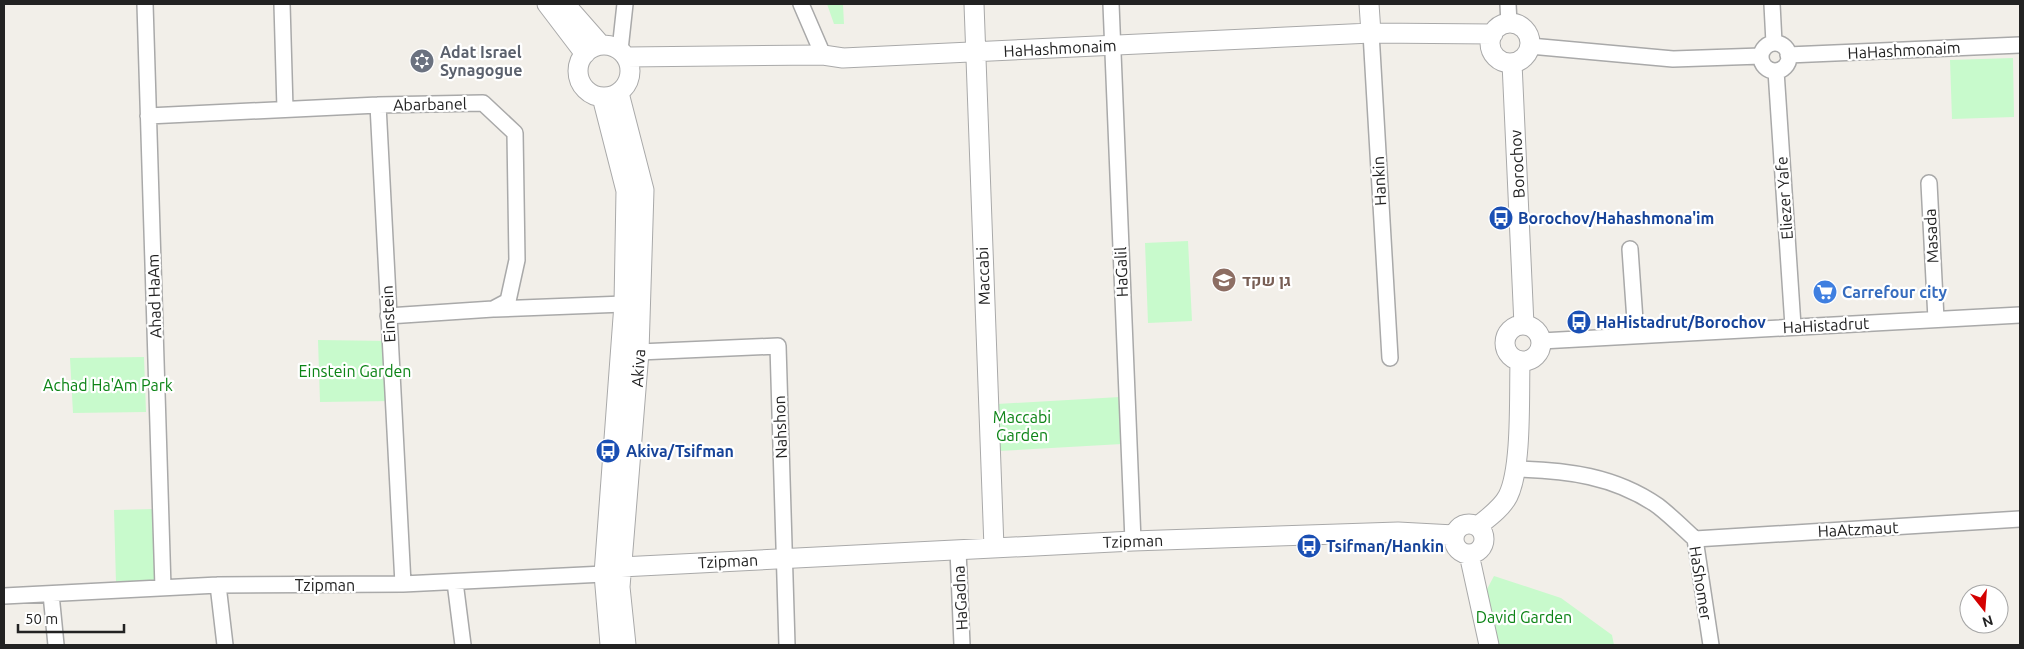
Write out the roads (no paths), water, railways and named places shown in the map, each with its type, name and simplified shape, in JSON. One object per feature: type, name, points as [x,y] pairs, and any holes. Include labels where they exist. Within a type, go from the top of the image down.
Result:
[{"type":"street","name":"Ahad HaAm","points":[[145,4],[164,588]]},
{"type":"street","points":[[282,4],[285,109]]},
{"type":"street","points":[[547,4],[593,49]]},
{"type":"street","points":[[565,4],[593,49]]},
{"type":"street","points":[[623,54],[625,4]]},
{"type":"street","points":[[801,4],[823,55]]},
{"type":"street","name":"Maccabi","points":[[974,4],[994,548]]},
{"type":"street","name":"HaGalil","points":[[1111,4],[1132,541]]},
{"type":"street","name":"Hankin","points":[[1369,4],[1390,358]]},
{"type":"street","points":[[1508,4],[1509,24]]},
{"type":"street","points":[[1772,4],[1774,43]]},
{"type":"street","points":[[1509,24],[1522,27],[1527,32],[1530,46],[1524,58],[1512,63],[1505,62],[1494,54],[1491,48],[1493,34],[1497,29],[1509,24]]},
{"type":"street","name":"HaHashmonaim","points":[[623,54],[823,55],[843,58],[976,53],[1113,44],[1371,34],[1493,34]]},
{"type":"street","points":[[1774,43],[1785,48],[1788,60],[1784,67],[1771,70],[1764,65],[1761,56],[1764,48],[1774,43]]},
{"type":"street","name":"HaHashmonaim","points":[[1788,55],[2020,45]]},
{"type":"street","points":[[1530,46],[1673,59],[1761,56]]},
{"type":"street","points":[[614,47],[623,54],[630,67],[630,77],[626,86],[611,95],[593,94],[586,89],[580,81],[578,71],[580,62],[593,49],[614,47]]},
{"type":"street","name":"Borochov","points":[[1512,63],[1524,325]]},
{"type":"street","name":"Eliezer Yafe","points":[[1776,70],[1793,326]]},
{"type":"street","name":"Akiva","points":[[610,645],[610,565],[624,304],[626,191],[611,95]]},
{"type":"street","name":"Akiva","points":[[610,565],[639,352],[644,190],[611,95]]},
{"type":"street","name":"Abarbanel","points":[[148,116],[378,105],[483,103],[515,133],[517,260],[508,300],[494,309]]},
{"type":"street","name":"Einstein","points":[[378,105],[403,584]]},
{"type":"street","name":"Masada","points":[[1929,183],[1936,319]]},
{"type":"street","points":[[1630,249],[1636,335]]},
{"type":"street","points":[[388,316],[494,309],[624,304]]},
{"type":"street","name":"HaHistadrut","points":[[1541,341],[2020,315]]},
{"type":"street","points":[[1518,325],[1534,328],[1541,341],[1538,354],[1531,360],[1520,362],[1508,356],[1504,347],[1504,340],[1510,330],[1518,325]]},
{"type":"street","name":"Nahshon","points":[[639,352],[778,346],[787,645]]},
{"type":"street","points":[[1478,526],[1508,497],[1516,469],[1520,362]]},
{"type":"street","name":"HaShomer","points":[[1516,469],[1560,470],[1620,485],[1657,506],[1695,539],[1711,645]]},
{"type":"street","name":"HaAtzmaut","points":[[1695,539],[2020,519]]},
{"type":"street","points":[[1464,525],[1478,526],[1484,539],[1482,546],[1477,552],[1469,554],[1457,548],[1454,542],[1454,535],[1458,529],[1464,525]]},
{"type":"street","name":"Tzipman","points":[[4,596],[218,585],[455,582],[610,565],[1132,541],[1398,532],[1454,535]]},
{"type":"street","name":"HaGadna","points":[[958,550],[962,645]]},
{"type":"street","points":[[1469,554],[1489,645]]},
{"type":"street","points":[[610,565],[620,587],[626,645]]},
{"type":"street","points":[[455,582],[463,645]]},
{"type":"street","points":[[218,585],[225,645]]},
{"type":"street","points":[[51,594],[56,645]]},
{"type":"place","name":"Adat Israel Synagogue","points":[[422,61]]},
{"type":"place","name":"Borochov/Hahashmona'im","points":[[1501,218]]},
{"type":"place","name":"גן שקד","points":[[1224,280]]},
{"type":"place","name":"Carrefour city","points":[[1825,292]]},
{"type":"place","name":"HaHistadrut/Borochov","points":[[1579,322]]},
{"type":"place","name":"Akiva/Tsifman","points":[[608,451]]},
{"type":"place","name":"Tsifman/Hankin","points":[[1309,546]]},
{"type":"park label","name":"Einstein Garden","points":[[355,371]]},
{"type":"park label","name":"Achad Ha'Am Park","points":[[108,385]]},
{"type":"park label","name":"Maccabi Garden","points":[[1022,426]]},
{"type":"park label","name":"David Garden","points":[[1524,617]]}]
